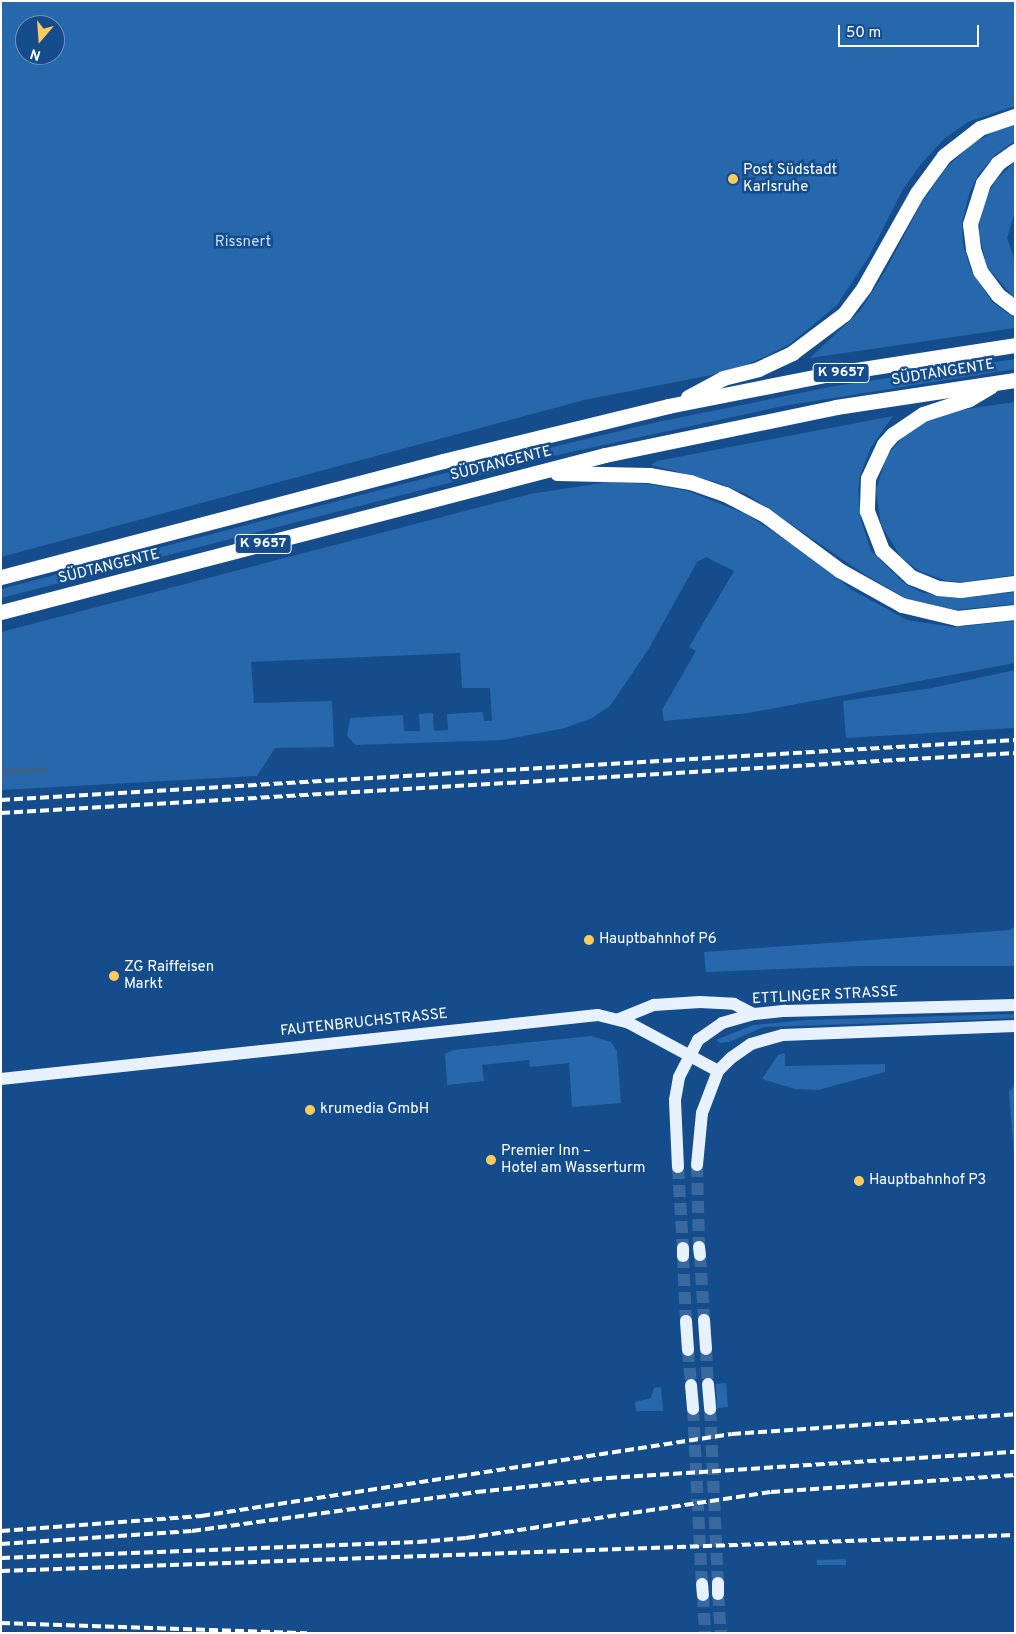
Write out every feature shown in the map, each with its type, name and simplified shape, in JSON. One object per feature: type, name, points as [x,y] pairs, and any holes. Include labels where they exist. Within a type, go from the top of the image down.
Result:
[{"type":"highway","points":[[668,406],[724,378],[758,369],[792,353],[837,319],[864,287],[917,193],[944,156],[980,128],[1015,116]]},
{"type":"highway","points":[[1015,151],[998,162],[983,183],[972,210],[970,235],[980,271],[998,295],[1015,308]]},
{"type":"highway","name":"SÜDTANGENTE","points":[[1,577],[442,461],[668,406],[834,374],[1015,345]]},
{"type":"highway","points":[[1007,381],[969,399],[923,414],[893,434],[873,464],[868,478],[866,503],[873,533],[882,550],[911,577],[938,588],[960,590],[1015,583]]},
{"type":"highway","name":"SÜDTANGENTE","points":[[1,612],[538,474],[744,425],[1007,381]]},
{"type":"highway","points":[[538,474],[649,475],[690,482],[726,494],[765,514],[839,570],[902,605],[956,618],[1015,612]]},
{"type":"main road","points":[[619,1019],[654,1006],[700,1002],[734,1004],[754,1014]]},
{"type":"main road","name":"ETTLINGER STRASSE","points":[[678,1167],[676,1090],[689,1054],[698,1040],[712,1028],[754,1014],[820,1009],[1011,1004]]},
{"type":"main road","name":"FAUTENBRUCHSTRASSE","points":[[1,1078],[598,1015],[619,1019],[689,1054],[718,1071]]},
{"type":"main road","points":[[697,1166],[702,1113],[718,1071],[731,1058],[751,1044],[783,1035],[1015,1026]]},
{"type":"main road","points":[[704,1320],[706,1349]]},
{"type":"main road","points":[[686,1321],[688,1350]]},
{"type":"main road","points":[[708,1384],[710,1409]]},
{"type":"main road","points":[[691,1385],[693,1410]]},
{"type":"green space","name":"Rissnert","points":[[1,1],[1015,1],[1015,106],[968,122],[945,138],[920,165],[902,191],[868,258],[837,305],[790,344],[732,371],[584,400],[1,557]]},
{"type":"green space","points":[[1015,124],[1015,141],[996,154],[978,175],[969,194],[962,223],[963,245],[971,270],[992,302],[1015,318],[1015,328],[810,358],[860,311],[884,273],[922,202],[946,168],[973,143],[1004,126]]},
{"type":"green space","points":[[1015,161],[1015,211],[1007,238],[1015,261],[1015,299],[987,267],[979,234],[981,206],[995,181]]},
{"type":"green space","points":[[1015,359],[1015,369],[783,406],[562,454],[1,598],[1,589],[449,472],[653,423],[835,386]]},
{"type":"green space","points":[[1015,402],[1015,575],[964,582],[947,581],[919,571],[901,557],[881,525],[876,490],[887,455],[911,428],[946,412]]},
{"type":"green space","points":[[893,416],[871,447],[860,476],[858,491],[861,520],[871,551],[905,584],[923,593],[956,598],[1015,592],[1015,604],[954,610],[907,599],[864,574],[748,495],[716,482],[651,465],[657,461]]},
{"type":"green space","points":[[608,482],[649,484],[688,491],[746,514],[803,551],[852,590],[907,620],[953,627],[1015,621],[1015,663],[748,713],[664,721],[662,710],[696,651],[689,647],[734,571],[706,557],[697,562],[648,650],[610,706],[592,718],[565,728],[503,740],[356,745],[347,736],[350,718],[403,715],[404,731],[420,731],[419,714],[433,713],[434,731],[448,730],[447,714],[483,712],[484,721],[492,721],[490,688],[462,688],[460,653],[251,662],[254,703],[332,701],[334,747],[275,748],[257,776],[1,790],[1,632],[530,494]]},
{"type":"green space","points":[[1015,670],[1015,728],[846,738],[843,701],[932,688]]},
{"type":"green space","points":[[1015,926],[1015,966],[860,966],[706,972],[704,952],[1010,930]]},
{"type":"green space","points":[[1015,1014],[1015,1018],[764,1027],[729,1042],[720,1043],[716,1040],[753,1025],[805,1020]]},
{"type":"green space","points":[[591,1036],[611,1042],[617,1051],[621,1103],[572,1107],[569,1063],[530,1067],[529,1060],[482,1065],[484,1081],[447,1085],[445,1054],[453,1050]]},
{"type":"green space","points":[[785,1053],[785,1066],[885,1064],[885,1072],[818,1090],[795,1089],[762,1079],[778,1055]]},
{"type":"green space","points":[[1015,1084],[1015,1167],[1009,1092]]},
{"type":"green space","points":[[726,1383],[728,1407],[717,1408],[716,1384]]},
{"type":"green space","points":[[661,1387],[663,1411],[636,1411],[635,1402],[651,1398],[654,1388]]},
{"type":"green space","points":[[846,1559],[846,1565],[817,1565],[817,1560]]},
{"type":"waterway","points":[[1,772],[45,770]]},
{"type":"tunnel","points":[[697,1165],[699,1247]]},
{"type":"tunnel","points":[[678,1167],[683,1248]]},
{"type":"tunnel","points":[[700,1255],[704,1320]]},
{"type":"tunnel","points":[[683,1256],[686,1321]]},
{"type":"tunnel","points":[[706,1349],[708,1384]]},
{"type":"tunnel","points":[[688,1350],[691,1385]]},
{"type":"tunnel","points":[[693,1409],[702,1584]]},
{"type":"tunnel","points":[[710,1409],[718,1583]]},
{"type":"tunnel","points":[[718,1594],[721,1633]]},
{"type":"tunnel","points":[[703,1595],[705,1633]]},
{"type":"railway","points":[[1,800],[1015,740]]},
{"type":"railway","points":[[1,813],[1015,753]]},
{"type":"railway","points":[[1,1531],[201,1516],[732,1434],[1015,1414]]},
{"type":"railway","points":[[1,1544],[192,1531],[477,1492],[608,1478],[1015,1452]]},
{"type":"railway","points":[[1,1558],[418,1542],[466,1538],[771,1492],[1015,1475]]},
{"type":"railway","points":[[1,1571],[1015,1535]]},
{"type":"railway","points":[[1,1623],[307,1633]]},
{"type":"place","name":"Post Südstadt Karlsruhe","points":[[733,179]]},
{"type":"place","name":"Hauptbahnhof P6","points":[[589,940]]},
{"type":"place","name":"ZG Raiffeisen Markt","points":[[114,976]]},
{"type":"place","name":"krumedia GmbH","points":[[310,1110]]},
{"type":"place","name":"Premier Inn – Hotel am Wasserturm","points":[[491,1160]]},
{"type":"place","name":"Hauptbahnhof P3","points":[[859,1181]]}]
